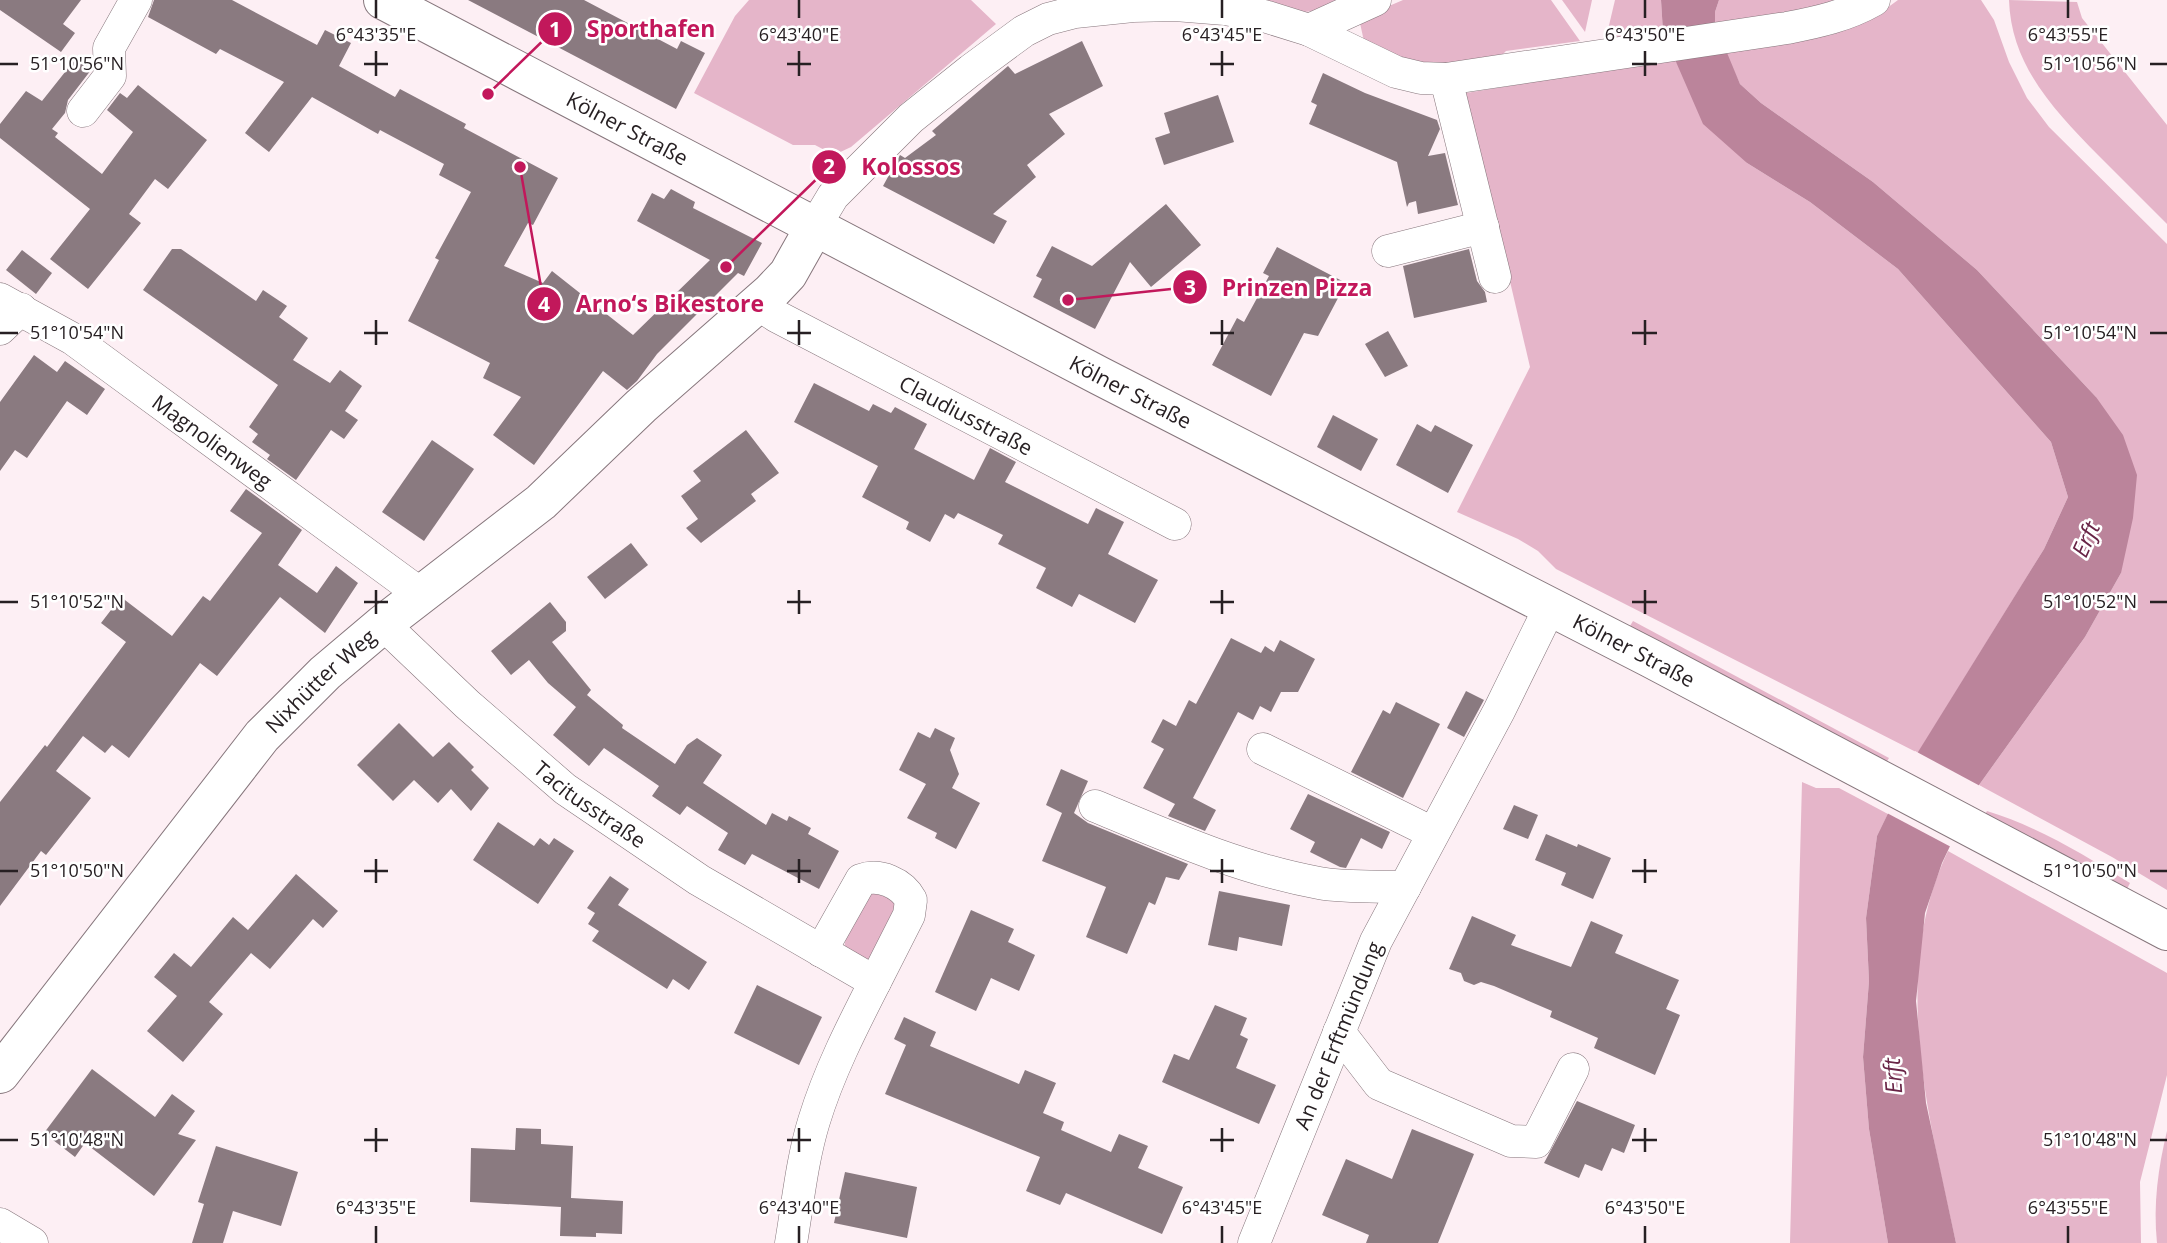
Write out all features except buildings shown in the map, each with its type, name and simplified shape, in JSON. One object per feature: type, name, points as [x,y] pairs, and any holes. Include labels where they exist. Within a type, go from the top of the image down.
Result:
[{"type":"main road","name":"Kölner Straße","points":[[383,0],[2167,931]]},
{"type":"main road","name":"Nixhütter Weg","points":[[0,1074],[262,736],[325,673],[383,624],[541,502],[641,406],[758,304],[788,274],[815,226]]},
{"type":"street","points":[[83,111],[110,76],[109,48],[136,0]]},
{"type":"street","points":[[1309,30],[1375,0]]},
{"type":"street","points":[[815,226],[833,196],[911,118],[1024,31],[1062,15],[1132,3],[1225,9],[1264,16],[1309,30],[1396,72],[1421,78],[1446,79],[1787,28],[1828,20],[1855,11],[1874,0]]},
{"type":"street","points":[[1446,79],[1495,277]]},
{"type":"street","points":[[1388,251],[1483,227]]},
{"type":"street","name":"Claudiusstraße","points":[[758,304],[776,316],[1175,524]]},
{"type":"street","name":"Magnolienweg","points":[[7,312],[73,339],[422,595]]},
{"type":"street","name":"An der Erftmündung","points":[[1254,1243],[1376,942],[1499,711],[1550,607]]},
{"type":"street","name":"Tacitusstraße","points":[[383,624],[467,704],[565,789],[699,880],[874,982]]},
{"type":"street","points":[[1263,749],[1433,833]]},
{"type":"street","points":[[1095,806],[1193,847],[1269,871],[1321,884],[1405,887]]},
{"type":"street","points":[[792,1243],[805,1157],[814,1120],[839,1053],[909,915],[911,900],[903,890],[882,878],[861,880],[821,951]]},
{"type":"street","points":[[1339,1031],[1379,1084],[1511,1141],[1536,1142],[1573,1069]]},
{"type":"street","points":[[0,1224],[32,1243]]},
{"type":"shaded area","points":[[749,0],[971,0],[996,24],[851,147],[834,155],[815,145],[793,145],[694,93],[735,16]]},
{"type":"shaded area","points":[[1258,0],[1344,0],[1319,10],[1305,12]]},
{"type":"shaded area","points":[[1403,0],[1551,0],[1580,41],[1506,51],[1498,59],[1448,64],[1414,63],[1365,46],[1360,23],[1368,15]]},
{"type":"shaded area","points":[[1562,0],[1592,0],[1585,32]]},
{"type":"shaded area","points":[[1615,0],[1661,0],[1663,32],[1621,39],[1606,38]]},
{"type":"shaded area","points":[[1719,0],[1844,0],[1824,7],[1715,24]]},
{"type":"shaded area","points":[[1898,0],[1981,0],[1994,20],[2009,62],[2027,98],[2049,127],[2167,244],[2167,890],[1979,785],[2085,637],[2121,573],[2096,397],[1977,270],[1873,182],[1761,103],[1740,84],[1725,52],[1831,35],[1872,19]]},
{"type":"shaded area","points":[[2009,0],[2077,2],[2082,18],[2167,125],[2167,224],[2066,122],[2038,86],[2018,46]]},
{"type":"shaded area","points":[[1674,59],[1747,163],[1810,202],[1898,269],[2051,442],[2068,497],[2044,549],[1918,753],[1556,569],[1538,551],[1518,539],[1457,512],[1530,367],[1466,93]]},
{"type":"shaded area","points":[[1633,621],[1889,758],[1884,766],[1666,647],[1630,626]]},
{"type":"shaded area","points":[[1802,782],[1816,788],[1839,788],[1888,814],[1877,836],[1866,918],[1869,981],[1863,1057],[1869,1129],[1888,1243],[1790,1243]]},
{"type":"shaded area","points":[[1987,811],[2043,833],[2078,852],[2130,883],[2126,891],[1983,818]]},
{"type":"shaded area","points":[[1948,851],[2167,973],[2167,1075],[2140,1182],[2141,1243],[1956,1243],[1926,1096],[1917,996],[1921,946],[1930,898]]},
{"type":"shaded area","points":[[884,891],[901,904],[874,960],[862,961],[845,950],[846,938],[867,896]]},
{"type":"shaded area","points":[[2167,1131],[2167,1243],[2157,1243],[2157,1187]]},
{"type":"water","name":"Erft","points":[[1661,0],[1719,0],[1715,24],[1740,84],[1761,103],[1873,182],[1977,270],[2096,397],[2123,435],[2137,475],[2133,518],[2121,573],[2085,637],[1979,785],[1942,863],[1925,913],[1916,1001],[1926,1103],[1956,1243],[1888,1243],[1869,1129],[1863,1057],[1869,981],[1866,918],[1877,836],[1918,752],[2044,549],[2068,497],[2051,442],[1898,269],[1810,202],[1747,163],[1703,124],[1663,32]]},
{"type":"pier","points":[[1915,751],[1982,787],[1953,848],[1885,812]]},
{"type":"place","name":"Sporthafen","points":[[488,94]]},
{"type":"place","name":"Arno‘s Bikestore","points":[[520,167]]},
{"type":"place","name":"Kolossos","points":[[726,267]]},
{"type":"place","name":"Prinzen Pizza","points":[[1068,300]]}]
